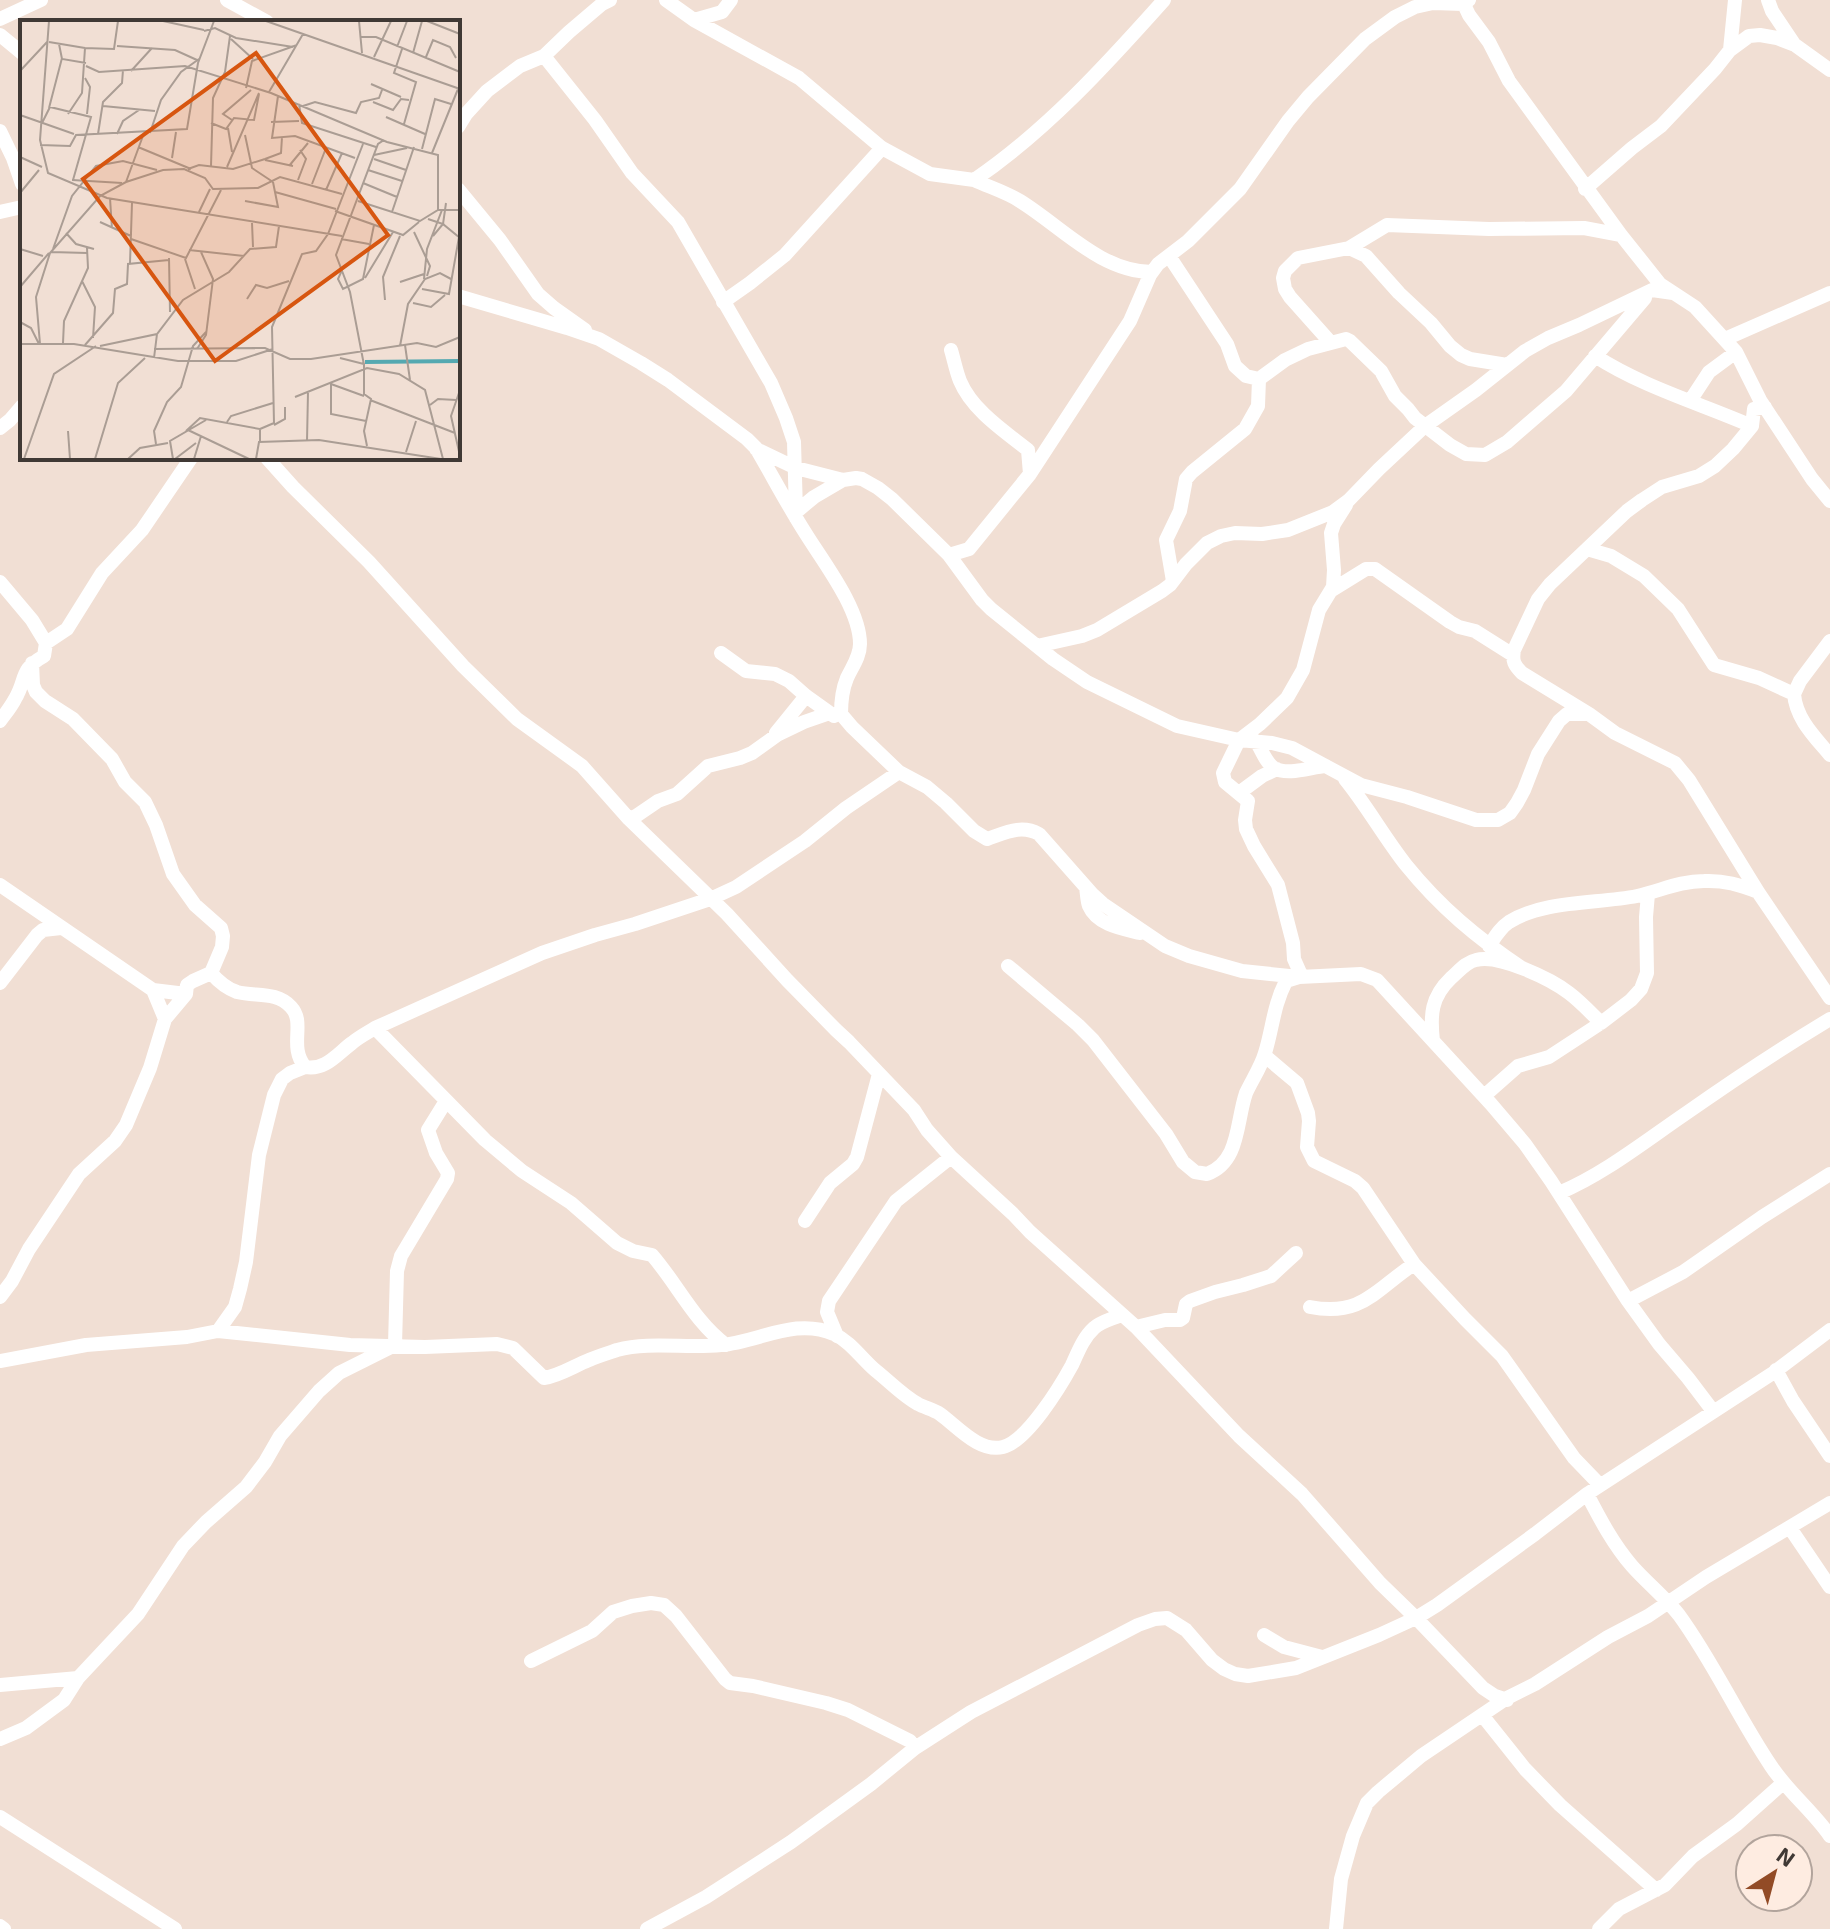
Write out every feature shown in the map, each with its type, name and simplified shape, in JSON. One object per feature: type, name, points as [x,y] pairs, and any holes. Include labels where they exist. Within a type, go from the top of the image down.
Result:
[{"type":"street","points":[[0,19],[41,0]]},
{"type":"street","points":[[227,0],[263,20]]},
{"type":"street","points":[[460,124],[487,91],[520,66],[544,56],[580,22],[610,0]]},
{"type":"street","points":[[666,0],[694,20],[799,78],[882,148],[930,174],[974,180],[1019,200],[1090,251],[1121,267],[1136,272],[1152,272]]},
{"type":"street","points":[[694,20],[722,12],[731,0]]},
{"type":"street","points":[[974,180],[1006,159],[1062,108],[1164,0]]},
{"type":"street","points":[[1730,50],[1735,0]]},
{"type":"street","points":[[1768,0],[1795,45]]},
{"type":"street","points":[[949,555],[969,549],[1030,474],[1130,321],[1158,264],[1197,234],[1240,189],[1308,97],[1374,32],[1395,17],[1415,7],[1465,1],[1509,81],[1585,189],[1660,284],[1695,307],[1736,352],[1765,407],[1830,501]]},
{"type":"street","points":[[0,35],[20,51]]},
{"type":"street","points":[[1585,189],[1661,126],[1730,50],[1749,36],[1777,38],[1795,45],[1830,70]]},
{"type":"street","points":[[544,56],[632,173],[678,222],[771,383],[794,442],[796,515]]},
{"type":"street","points":[[0,131],[20,177]]},
{"type":"street","points":[[723,302],[785,255],[882,148]]},
{"type":"street","points":[[460,191],[500,240],[538,294],[554,308],[668,380],[756,448],[828,566],[850,608],[859,634],[859,655],[847,678],[841,700],[841,714],[852,727],[899,772],[927,787],[983,837],[987,839],[1020,828],[1039,834],[1085,886],[1115,913],[1165,946],[1242,971],[1300,977],[1361,974],[1372,977],[1525,1144],[1628,1301],[1713,1411]]},
{"type":"street","points":[[0,212],[20,207]]},
{"type":"street","points":[[1331,343],[1285,289],[1285,271],[1298,258],[1349,248],[1383,227],[1398,224],[1489,229],[1584,228],[1621,235]]},
{"type":"street","points":[[1349,248],[1366,256],[1461,355],[1507,365]]},
{"type":"street","points":[[1169,256],[1227,344],[1235,366],[1246,376],[1259,379],[1285,360],[1308,349],[1346,339],[1357,345],[1381,371],[1395,396],[1415,418],[1466,454],[1485,455],[1507,442],[1546,410],[1581,375],[1652,290]]},
{"type":"street","points":[[1037,646],[1097,630],[1162,591],[1207,543],[1221,536],[1288,530],[1333,512],[1425,426],[1456,406],[1525,351],[1652,290],[1673,293]]},
{"type":"street","points":[[1725,339],[1830,293]]},
{"type":"street","points":[[460,297],[599,339]]},
{"type":"street","points":[[951,350],[960,383],[974,403],[1028,450],[1030,474]]},
{"type":"street","points":[[1690,401],[1709,372],[1736,352]]},
{"type":"street","points":[[1595,356],[1640,381],[1752,426]]},
{"type":"street","points":[[1173,581],[1166,540],[1180,511],[1186,479],[1245,429],[1258,406],[1259,379]]},
{"type":"street","points":[[1765,407],[1754,409],[1752,426],[1715,466],[1699,476],[1662,487],[1642,500],[1550,584],[1538,599],[1513,655],[1513,664],[1522,673],[1615,733],[1675,763],[1830,998]]},
{"type":"street","points":[[0,428],[20,408]]},
{"type":"street","points":[[756,448],[796,468],[843,480]]},
{"type":"street","points":[[46,643],[67,629],[102,573],[142,530],[190,460]]},
{"type":"street","points":[[269,460],[369,562],[463,666],[517,719],[582,766],[629,819],[727,914],[914,1110],[951,1157],[1136,1327],[1239,1436],[1302,1494],[1380,1583],[1483,1688],[1507,1700]]},
{"type":"street","points":[[796,515],[814,497],[843,480],[856,478],[878,488],[902,508],[949,555],[991,609],[1087,682],[1177,726],[1292,748],[1361,785],[1476,820],[1498,820],[1510,813],[1524,790],[1538,754],[1559,721],[1567,714],[1589,714]]},
{"type":"street","points":[[1332,590],[1331,533],[1350,499]]},
{"type":"street","points":[[964,576],[969,549]]},
{"type":"street","points":[[1587,549],[1611,556],[1644,576],[1678,609],[1714,665],[1759,678],[1794,694]]},
{"type":"street","points":[[1300,977],[1278,885],[1246,829],[1248,801],[1225,782],[1223,773],[1239,740],[1260,724],[1293,690],[1303,670],[1319,610],[1332,590],[1366,569],[1375,569],[1450,622],[1475,631],[1513,655]]},
{"type":"street","points":[[0,582],[32,620],[46,643],[44,656],[26,671],[17,697],[0,721]]},
{"type":"street","points":[[1830,641],[1794,694],[1804,723],[1830,755]]},
{"type":"street","points":[[721,653],[746,671],[779,676],[789,681],[852,727]]},
{"type":"street","points":[[0,1297],[79,1174],[115,1141],[126,1125],[150,1068],[165,1019],[186,994],[187,985],[211,973],[222,947],[223,936],[221,928],[195,905],[173,874],[145,802],[125,782],[112,759],[73,719],[36,692],[32,663]]},
{"type":"street","points":[[770,740],[806,696]]},
{"type":"street","points":[[629,819],[658,801],[677,794],[708,766],[752,753],[804,722],[830,713]]},
{"type":"street","points":[[1256,741],[1272,767],[1277,769],[1290,771],[1326,766]]},
{"type":"street","points":[[1239,793],[1277,769]]},
{"type":"street","points":[[211,973],[235,991],[274,996],[289,1004],[296,1014],[297,1054],[305,1067],[311,1069],[326,1064],[375,1028],[542,953],[710,899],[736,887],[899,772]]},
{"type":"street","points":[[1342,775],[1405,864],[1436,900],[1489,946],[1571,994],[1601,1023]]},
{"type":"street","points":[[1489,946],[1508,923],[1522,915],[1545,909],[1648,894],[1662,887],[1700,880],[1733,883],[1758,892]]},
{"type":"street","points":[[0,885],[153,990],[186,994]]},
{"type":"street","points":[[727,914],[736,887]]},
{"type":"street","points":[[1484,1096],[1518,1066],[1549,1057],[1601,1023],[1641,989],[1646,980],[1648,894]]},
{"type":"street","points":[[0,983],[37,935],[43,930],[61,928]]},
{"type":"street","points":[[1433,1041],[1431,1017],[1434,1004],[1443,986],[1467,963],[1492,959],[1522,968]]},
{"type":"street","points":[[1008,966],[1093,1040],[1166,1134],[1183,1162],[1195,1172],[1207,1174],[1222,1166],[1229,1156],[1246,1094],[1265,1056],[1276,1000],[1286,981],[1300,977]]},
{"type":"street","points":[[153,990],[165,1019]]},
{"type":"street","points":[[1559,1193],[1596,1175],[1714,1093],[1830,1019]]},
{"type":"street","points":[[375,1028],[485,1140],[522,1171],[571,1203],[617,1243],[652,1255],[699,1319],[726,1345]]},
{"type":"street","points":[[1265,1056],[1297,1083],[1308,1113],[1307,1147],[1314,1161],[1363,1188],[1414,1264],[1502,1356],[1594,1489],[1609,1534],[1632,1565],[1668,1602],[1706,1654],[1783,1783],[1830,1836]]},
{"type":"street","points":[[218,1331],[235,1307],[240,1289],[259,1155],[274,1095],[282,1079],[305,1067]]},
{"type":"street","points":[[805,1221],[830,1183],[857,1157],[879,1074]]},
{"type":"street","points":[[395,1345],[399,1264],[413,1234],[447,1179],[448,1173],[436,1153],[428,1130],[446,1101]]},
{"type":"street","points":[[837,1336],[827,1312],[829,1301],[896,1201],[951,1157]]},
{"type":"street","points":[[1628,1301],[1683,1272],[1830,1174]]},
{"type":"street","points":[[1136,1327],[1180,1320],[1190,1301],[1271,1276],[1296,1253]]},
{"type":"street","points":[[1310,1307],[1325,1310],[1351,1308],[1414,1264]]},
{"type":"street","points":[[0,1361],[86,1345],[187,1337],[218,1331],[350,1345],[425,1347],[497,1344],[513,1348],[544,1378],[592,1358],[634,1347],[726,1345],[793,1328],[819,1329],[847,1342],[874,1369],[914,1401],[938,1412],[972,1438],[994,1448],[1015,1442],[1027,1430],[1059,1386],[1083,1342],[1095,1327],[1121,1315]]},
{"type":"street","points":[[647,1929],[706,1897],[791,1842],[915,1748],[1003,1694],[1138,1625],[1167,1618],[1200,1644],[1212,1660],[1235,1674],[1248,1676],[1296,1668],[1416,1618],[1594,1489],[1776,1370],[1830,1330]]},
{"type":"street","points":[[0,1739],[26,1728],[64,1700],[78,1678],[138,1614],[183,1546],[246,1487],[280,1436],[319,1391],[339,1373],[395,1345]]},
{"type":"street","points":[[1776,1370],[1830,1456]]},
{"type":"street","points":[[1336,1929],[1341,1879],[1353,1836],[1367,1803],[1421,1756],[1482,1715],[1830,1503]]},
{"type":"street","points":[[1790,1528],[1827,1577]]},
{"type":"street","points":[[531,1661],[592,1631],[613,1612],[651,1603],[664,1605],[730,1683],[802,1697],[848,1710],[910,1741],[915,1748]]},
{"type":"street","points":[[1264,1635],[1284,1647],[1322,1657]]},
{"type":"street","points":[[0,1685],[78,1678]]},
{"type":"street","points":[[1482,1715],[1525,1769],[1560,1805],[1656,1890]]},
{"type":"street","points":[[1599,1929],[1619,1909],[1656,1890],[1674,1876],[1693,1856],[1737,1824],[1783,1783]]},
{"type":"street","points":[[0,1817],[175,1929]]}]
